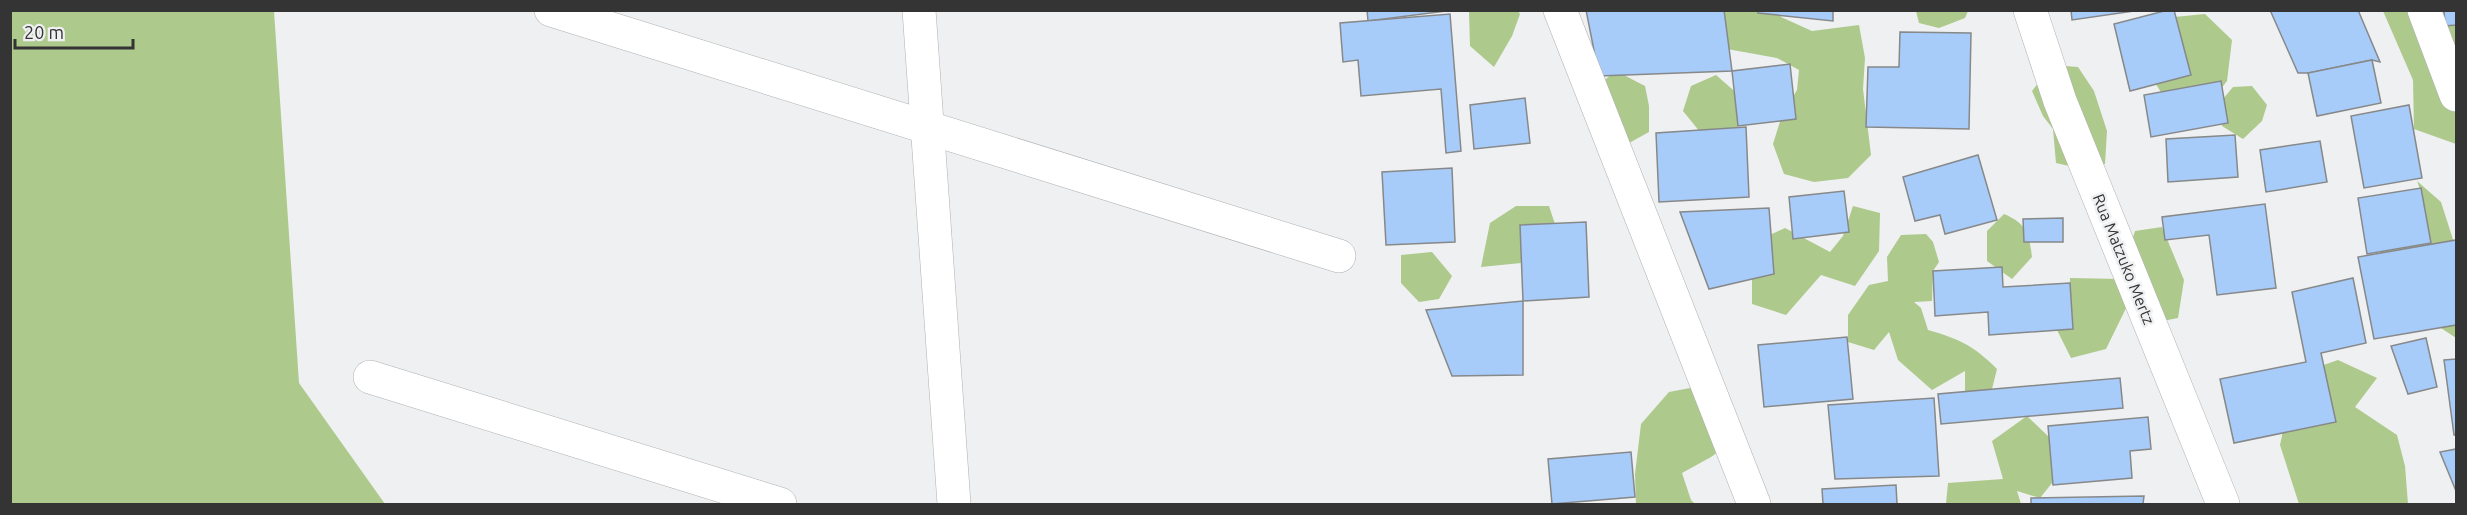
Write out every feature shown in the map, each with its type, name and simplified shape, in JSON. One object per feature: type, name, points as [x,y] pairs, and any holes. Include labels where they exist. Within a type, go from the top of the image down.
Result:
[{"type":"street","points":[[551,10],[1339,256]]},
{"type":"street","points":[[919,10],[954,504]]},
{"type":"street","points":[[1560,10],[1754,504]]},
{"type":"street","name":"Rua Matzuko Mertz","points":[[2030,10],[2060,101],[2223,504]]},
{"type":"street","points":[[2424,10],[2457,95]]},
{"type":"street","points":[[369,377],[780,504]]},
{"type":"green space","points":[[1916,10],[1968,11],[1965,18],[1939,28],[1919,23]]},
{"type":"green space","points":[[10,11],[274,11],[299,383],[385,504],[11,504]]},
{"type":"green space","points":[[1469,11],[1518,11],[1520,14],[1512,36],[1494,67],[1470,46]]},
{"type":"green space","points":[[1713,11],[1777,11],[1781,17],[1812,31],[1859,25],[1865,58],[1863,89],[1871,155],[1848,178],[1814,182],[1784,174],[1773,144],[1782,115],[1797,90],[1799,70],[1777,58],[1716,47]]},
{"type":"green space","points":[[2383,11],[2456,11],[2456,144],[2414,129],[2413,80]]},
{"type":"green space","points":[[2205,14],[2232,40],[2227,81],[2206,108],[2170,106],[2146,69],[2164,18]]},
{"type":"green space","points":[[2052,65],[2078,67],[2094,91],[2107,131],[2105,164],[2087,170],[2056,163],[2053,129],[2043,116],[2032,91]]},
{"type":"green space","points":[[1616,71],[1645,86],[1649,106],[1649,132],[1629,143],[1597,86]]},
{"type":"green space","points":[[1716,75],[1740,96],[1738,126],[1724,142],[1709,143],[1683,111],[1691,86]]},
{"type":"green space","points":[[2252,86],[2267,105],[2262,121],[2243,139],[2222,126],[2223,99],[2233,87]]},
{"type":"green space","points":[[2417,181],[2441,202],[2456,249],[2456,338],[2441,328],[2454,304],[2379,260],[2384,228],[2422,194]]},
{"type":"green space","points":[[1516,206],[1549,206],[1557,230],[1543,240],[1521,263],[1481,267],[1490,223]]},
{"type":"green space","points":[[1853,206],[1880,213],[1879,251],[1855,286],[1821,275],[1786,315],[1752,304],[1752,269],[1763,238],[1785,228],[1830,252],[1843,236]]},
{"type":"green space","points":[[2004,214],[2018,222],[2026,231],[2032,257],[2012,279],[1987,261],[1987,231]]},
{"type":"green space","points":[[2162,227],[2184,280],[2178,318],[2147,324],[2130,300],[2106,349],[2071,358],[2052,320],[2070,283],[2070,278],[2120,279],[2135,231]]},
{"type":"green space","points":[[1926,234],[1933,242],[1939,262],[1933,271],[1932,301],[1914,302],[1921,308],[1928,330],[1966,344],[1997,369],[1992,389],[1965,393],[1965,371],[1932,390],[1898,360],[1889,332],[1874,350],[1848,342],[1848,315],[1869,285],[1888,281],[1887,257],[1901,235]]},
{"type":"green space","points":[[1432,252],[1452,276],[1439,299],[1419,302],[1401,283],[1401,255]]},
{"type":"green space","points":[[2338,360],[2377,378],[2355,407],[2397,435],[2405,466],[2408,504],[2299,504],[2280,445],[2295,375]]},
{"type":"green space","points":[[1706,385],[1743,434],[1711,457],[1682,473],[1691,500],[1695,504],[1636,504],[1635,474],[1641,424],[1669,392]]},
{"type":"green space","points":[[2027,416],[2049,437],[2060,473],[2040,498],[2017,491],[2021,504],[1946,504],[1948,483],[2003,479],[1992,441]]},
{"type":"building","points":[[1367,10],[1454,10],[1368,21]]},
{"type":"building","points":[[1586,10],[1724,10],[1732,71],[1599,76]]},
{"type":"building","points":[[1758,10],[1833,10],[1833,21],[1758,13]]},
{"type":"building","points":[[2071,10],[2141,10],[2072,20]]},
{"type":"building","points":[[2174,10],[2191,75],[2130,91],[2114,24]]},
{"type":"building","points":[[2270,10],[2358,10],[2380,62],[2372,60],[2298,73]]},
{"type":"building","points":[[2444,10],[2456,10],[2456,25],[2445,26]]},
{"type":"building","points":[[1450,14],[1461,151],[1446,153],[1441,89],[1361,96],[1358,60],[1343,62],[1340,23]]},
{"type":"building","points":[[1900,32],[1971,33],[1969,129],[1866,127],[1868,67],[1899,67]]},
{"type":"building","points":[[2372,60],[2381,103],[2317,116],[2308,73]]},
{"type":"building","points":[[1790,64],[1796,119],[1738,126],[1732,71]]},
{"type":"building","points":[[2221,81],[2228,123],[2151,137],[2144,95]]},
{"type":"building","points":[[1525,98],[1530,143],[1474,149],[1470,105]]},
{"type":"building","points":[[2409,105],[2422,178],[2364,188],[2351,116]]},
{"type":"building","points":[[1746,127],[1749,197],[1659,202],[1656,133]]},
{"type":"building","points":[[2235,135],[2238,177],[2168,182],[2166,139]]},
{"type":"building","points":[[2320,141],[2327,182],[2266,192],[2260,150]]},
{"type":"building","points":[[1978,155],[1997,220],[1945,234],[1940,215],[1915,221],[1903,177]]},
{"type":"building","points":[[1452,168],[1455,242],[1386,245],[1382,172]]},
{"type":"building","points":[[2421,188],[2431,243],[2367,254],[2358,198]]},
{"type":"building","points":[[1844,191],[1849,232],[1793,239],[1789,197]]},
{"type":"building","points":[[2265,204],[2276,288],[2217,295],[2209,235],[2165,240],[2162,217]]},
{"type":"building","points":[[1769,208],[1774,274],[1709,289],[1680,212]]},
{"type":"building","points":[[2063,218],[2063,242],[2024,242],[2023,219]]},
{"type":"building","points":[[1586,222],[1589,297],[1523,301],[1520,225]]},
{"type":"building","points":[[2456,240],[2456,325],[2374,339],[2358,257]]},
{"type":"building","points":[[2002,267],[2003,287],[2070,283],[2073,329],[1989,335],[1988,312],[1935,316],[1933,271]]},
{"type":"building","points":[[2353,278],[2366,343],[2321,353],[2336,422],[2234,443],[2220,379],[2306,362],[2292,292]]},
{"type":"building","points":[[1523,301],[1523,375],[1452,376],[1426,310]]},
{"type":"building","points":[[1847,337],[1853,399],[1764,407],[1758,345]]},
{"type":"building","points":[[2426,338],[2437,387],[2408,394],[2391,346]]},
{"type":"building","points":[[2456,359],[2456,435],[2454,435],[2444,360]]},
{"type":"building","points":[[2120,378],[2123,408],[1941,424],[1938,394]]},
{"type":"building","points":[[1934,398],[1939,476],[1835,479],[1828,405]]},
{"type":"building","points":[[2148,417],[2151,449],[2130,451],[2132,478],[2053,485],[2048,426]]},
{"type":"building","points":[[2456,449],[2456,491],[2440,452]]},
{"type":"building","points":[[1631,452],[1635,497],[1552,504],[1548,459]]},
{"type":"building","points":[[1896,485],[1897,504],[1823,504],[1822,489]]},
{"type":"building","points":[[2144,496],[2143,504],[2031,504],[2031,498]]}]
